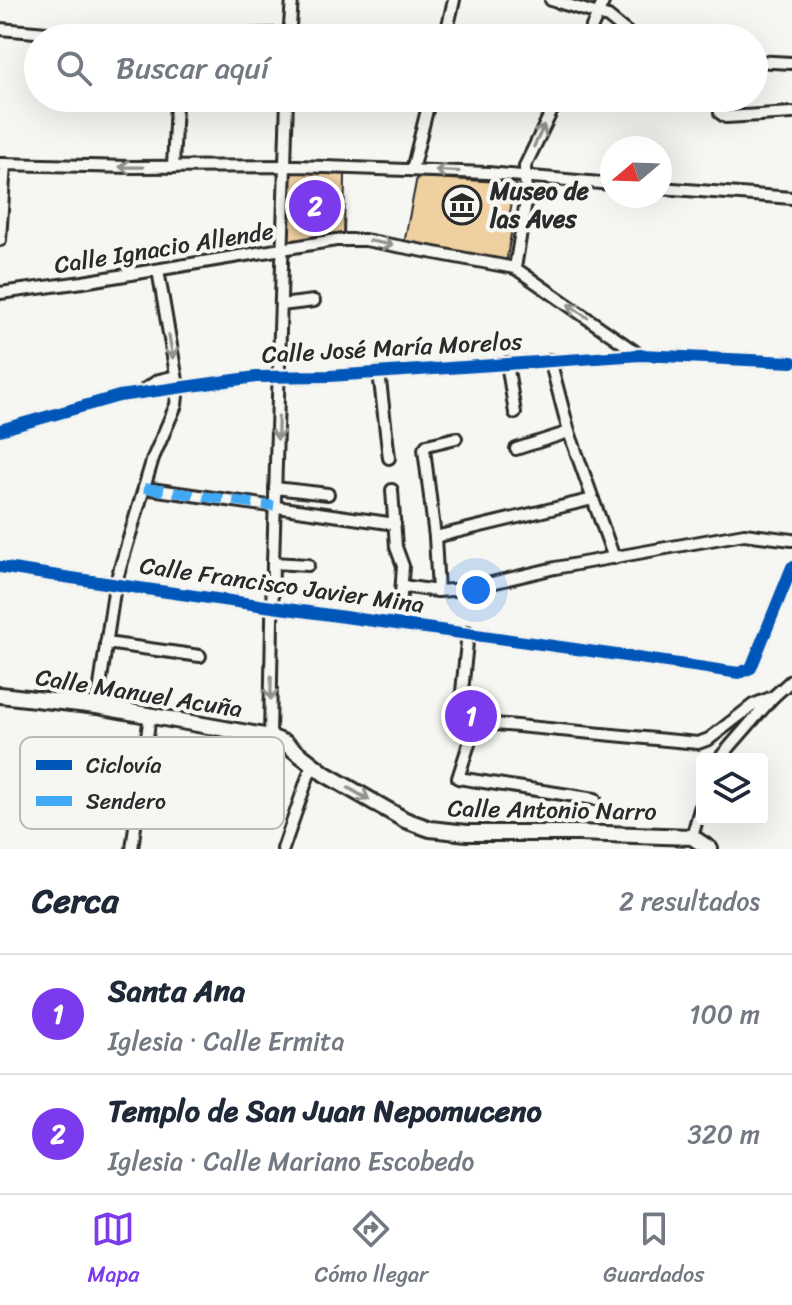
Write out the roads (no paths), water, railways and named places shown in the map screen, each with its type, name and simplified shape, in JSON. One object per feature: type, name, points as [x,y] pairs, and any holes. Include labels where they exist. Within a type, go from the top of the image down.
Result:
[{"type":"main road","name":"Calle Manuel Acuña","points":[[0,695],[97,706],[270,737]]},
{"type":"main road","name":"Calle Antonio Narro","points":[[284,743],[312,765],[405,820],[447,832],[496,842],[578,833],[692,837]]},
{"type":"main road","points":[[692,837],[710,849]]},
{"type":"street","points":[[291,24],[292,0]]},
{"type":"street","points":[[448,24],[454,0]]},
{"type":"street","points":[[551,0],[599,13],[617,24]]},
{"type":"street","points":[[594,24],[604,0]]},
{"type":"street","points":[[0,29],[24,31]]},
{"type":"street","points":[[768,62],[792,63]]},
{"type":"street","points":[[173,167],[176,112]]},
{"type":"street","points":[[270,737],[286,112]]},
{"type":"street","points":[[412,170],[426,112]]},
{"type":"street","points":[[515,268],[526,201],[524,176],[527,161],[551,112]]},
{"type":"street","points":[[720,112],[726,117],[792,113]]},
{"type":"street","points":[[0,240],[2,164],[412,170],[600,183]]},
{"type":"street","points":[[672,189],[792,198]]},
{"type":"street","name":"Calle Ignacio Allende","points":[[0,293],[336,240],[365,240],[515,268],[641,355]]},
{"type":"street","points":[[97,706],[115,585],[144,488],[176,405],[177,381],[158,270]]},
{"type":"street","points":[[281,305],[314,301]]},
{"type":"street","name":"Calle José María Morelos","points":[[0,430],[144,391],[148,385],[177,381],[641,355],[792,362]]},
{"type":"street","points":[[550,360],[569,432],[614,558]]},
{"type":"street","points":[[507,363],[515,413]]},
{"type":"street","points":[[379,372],[389,458]]},
{"type":"street","points":[[516,449],[569,432]]},
{"type":"street","points":[[438,591],[424,449],[427,445],[456,438]]},
{"type":"street","points":[[144,488],[395,524]]},
{"type":"street","points":[[275,488],[328,494]]},
{"type":"street","points":[[392,490],[396,547],[403,566],[399,623]]},
{"type":"street","points":[[435,537],[593,499]]},
{"type":"street","points":[[402,586],[438,591],[466,589],[532,573],[744,534],[792,540]]},
{"type":"street","points":[[273,563],[308,565]]},
{"type":"street","name":"Calle Francisco Javier Mina","points":[[0,567],[739,673],[748,671],[792,567]]},
{"type":"street","points":[[468,632],[460,716],[464,721],[698,743],[709,739],[753,705],[773,697]]},
{"type":"street","points":[[106,643],[200,656]]},
{"type":"street","points":[[724,753],[792,680]]},
{"type":"street","points":[[147,737],[150,715]]},
{"type":"street","points":[[476,722],[458,778],[595,799]]},
{"type":"street","points":[[283,849],[312,765]]},
{"type":"street","points":[[692,837],[696,823]]},
{"type":"street","points":[[132,849],[135,829]]},
{"type":"place","name":"Museo de las Aves","points":[[462,205]]},
{"type":"place","name":"Templo de San Juan Nepomuceno","points":[[315,206]]},
{"type":"place","name":"Santa Ana","points":[[471,716]]}]
